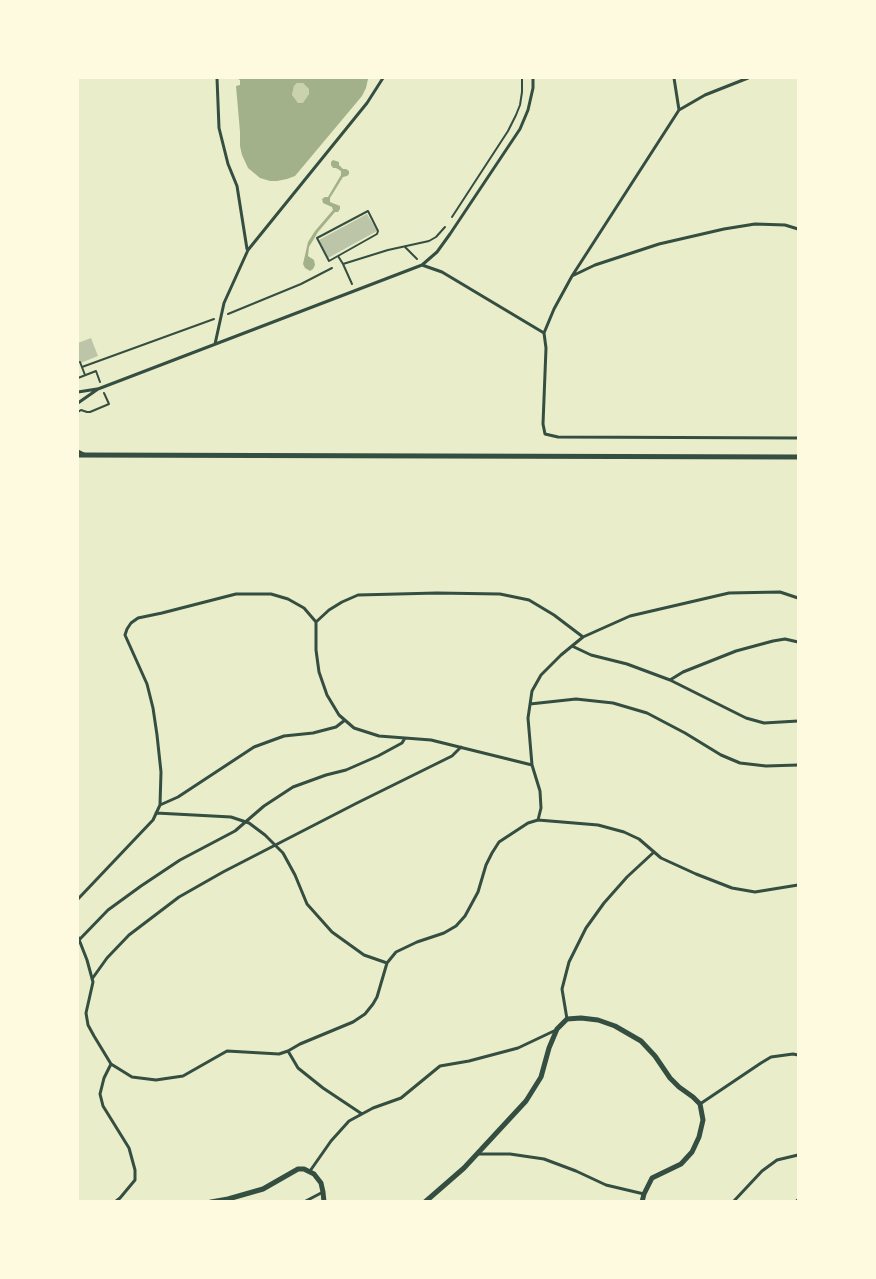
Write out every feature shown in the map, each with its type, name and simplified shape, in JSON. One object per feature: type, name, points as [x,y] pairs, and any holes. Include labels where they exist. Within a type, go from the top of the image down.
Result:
[{"type":"street","points":[[78,455],[798,457]]},
{"type":"street","points":[[424,1202],[464,1168],[526,1101],[540,1077],[557,1029],[567,1019],[581,1018],[598,1020],[615,1026],[641,1041],[655,1056],[670,1078],[700,1104],[703,1120],[699,1137],[692,1152],[681,1164],[652,1178],[642,1202]]},
{"type":"street","points":[[211,1202],[263,1190],[298,1169],[304,1169],[314,1174],[321,1183],[324,1202]]},
{"type":"lane","points":[[217,78],[219,128],[236,186],[248,250]]},
{"type":"lane","points":[[215,344],[224,303],[248,250],[367,103],[382,78]]},
{"type":"lane","points":[[78,392],[98,389],[422,265],[438,252],[520,129],[528,110],[533,88],[533,78]]},
{"type":"lane","points":[[674,78],[679,110]]},
{"type":"lane","points":[[748,78],[705,95],[679,110],[572,276],[554,309],[544,333],[546,348],[543,424],[545,434],[558,437],[798,438]]},
{"type":"lane","points":[[572,276],[594,265],[659,244],[724,229],[755,224],[785,225],[798,229]]},
{"type":"lane","points":[[422,265],[442,272],[544,333]]},
{"type":"lane","points":[[78,403],[98,389]]},
{"type":"lane","points":[[78,450],[87,455]]},
{"type":"lane","points":[[538,820],[541,808],[540,792],[532,764],[528,718],[532,691],[541,675],[561,655],[583,638],[630,616],[729,593],[780,592],[798,598]]},
{"type":"lane","points":[[78,899],[153,820],[160,805],[160,772],[153,708],[147,684],[126,635],[127,628],[138,618],[236,594],[271,594],[288,599],[304,608],[316,622],[316,650],[319,672],[326,695],[339,715],[354,728],[379,736],[431,740],[532,764]]},
{"type":"lane","points":[[316,622],[329,610],[358,595],[500,594],[530,600],[554,615],[583,638]]},
{"type":"lane","points":[[670,680],[682,672],[773,640],[784,639],[798,642]]},
{"type":"lane","points":[[572,646],[591,655],[627,664],[670,680],[746,718],[764,723],[798,721]]},
{"type":"lane","points":[[530,704],[576,699],[614,703],[647,713],[721,755],[740,763],[766,766],[798,765]]},
{"type":"lane","points":[[160,805],[178,797],[254,747],[284,736],[313,733],[336,727],[345,720]]},
{"type":"lane","points":[[405,738],[402,743],[346,770],[292,787],[264,806],[235,831],[180,860],[141,886],[108,910],[78,939],[87,960],[93,982],[86,1013],[88,1025],[111,1064],[132,1077],[156,1080],[183,1076],[227,1051],[279,1054],[353,1022],[365,1014],[375,1000],[387,963],[396,952],[417,942],[444,933],[456,926],[465,916],[478,892],[486,865],[499,842],[528,823],[538,820],[598,825],[624,832],[639,839],[662,858],[732,888],[755,892],[798,885]]},
{"type":"lane","points":[[92,979],[107,958],[129,935],[171,903],[223,872],[452,756],[462,747]]},
{"type":"lane","points":[[156,813],[231,817],[248,823],[265,835],[283,853],[307,904],[332,932],[364,955],[387,963]]},
{"type":"lane","points":[[567,1019],[562,990],[569,962],[586,928],[604,902],[654,852]]},
{"type":"lane","points":[[309,1172],[331,1141],[349,1121],[373,1108],[401,1098],[440,1066],[469,1061],[518,1048],[557,1029]]},
{"type":"lane","points":[[288,1051],[298,1068],[323,1088],[362,1114]]},
{"type":"lane","points":[[700,1104],[771,1057],[793,1054],[798,1056]]},
{"type":"lane","points":[[111,1064],[104,1078],[100,1094],[103,1106],[129,1148],[136,1170],[135,1180],[115,1202]]},
{"type":"lane","points":[[477,1154],[510,1154],[544,1159],[606,1185],[644,1194]]},
{"type":"lane","points":[[732,1202],[762,1171],[777,1160],[798,1155]]},
{"type":"lane","points":[[304,1202],[323,1192]]},
{"type":"path","points":[[450,220],[508,131],[520,105],[522,78]]},
{"type":"path","points":[[368,211],[378,231],[377,234],[338,256],[329,260],[317,238],[368,211]]},
{"type":"path","points":[[344,264],[388,250],[429,241],[436,238],[446,226]]},
{"type":"path","points":[[404,247],[422,265]]},
{"type":"path","points":[[338,256],[344,264],[355,291]]},
{"type":"path","points":[[82,367],[220,317],[301,284],[332,268]]},
{"type":"path","points":[[80,362],[85,375]]},
{"type":"shaded area","points":[[236,78],[368,79],[362,96],[295,176],[277,181],[260,178],[248,168],[242,155],[236,86],[240,85],[240,80]],"holes":[[[297,83],[303,83],[309,89],[309,94],[303,103],[298,103],[292,95],[294,86]]]},
{"type":"shaded area","points":[[297,83],[303,83],[309,89],[309,94],[304,103],[298,103],[292,95],[294,86]]},
{"type":"shaded area","points":[[333,160],[339,162],[343,169],[349,171],[349,174],[343,177],[330,198],[330,202],[340,206],[340,209],[338,212],[335,212],[318,232],[309,247],[308,256],[314,260],[315,265],[310,271],[303,264],[308,242],[333,210],[332,207],[323,203],[322,199],[328,197],[341,175],[341,171],[333,168],[331,165]]},
{"type":"building","points":[[367,214],[377,231],[328,258],[319,240]]},
{"type":"building","points":[[91,338],[98,356],[78,364],[78,343]]}]
